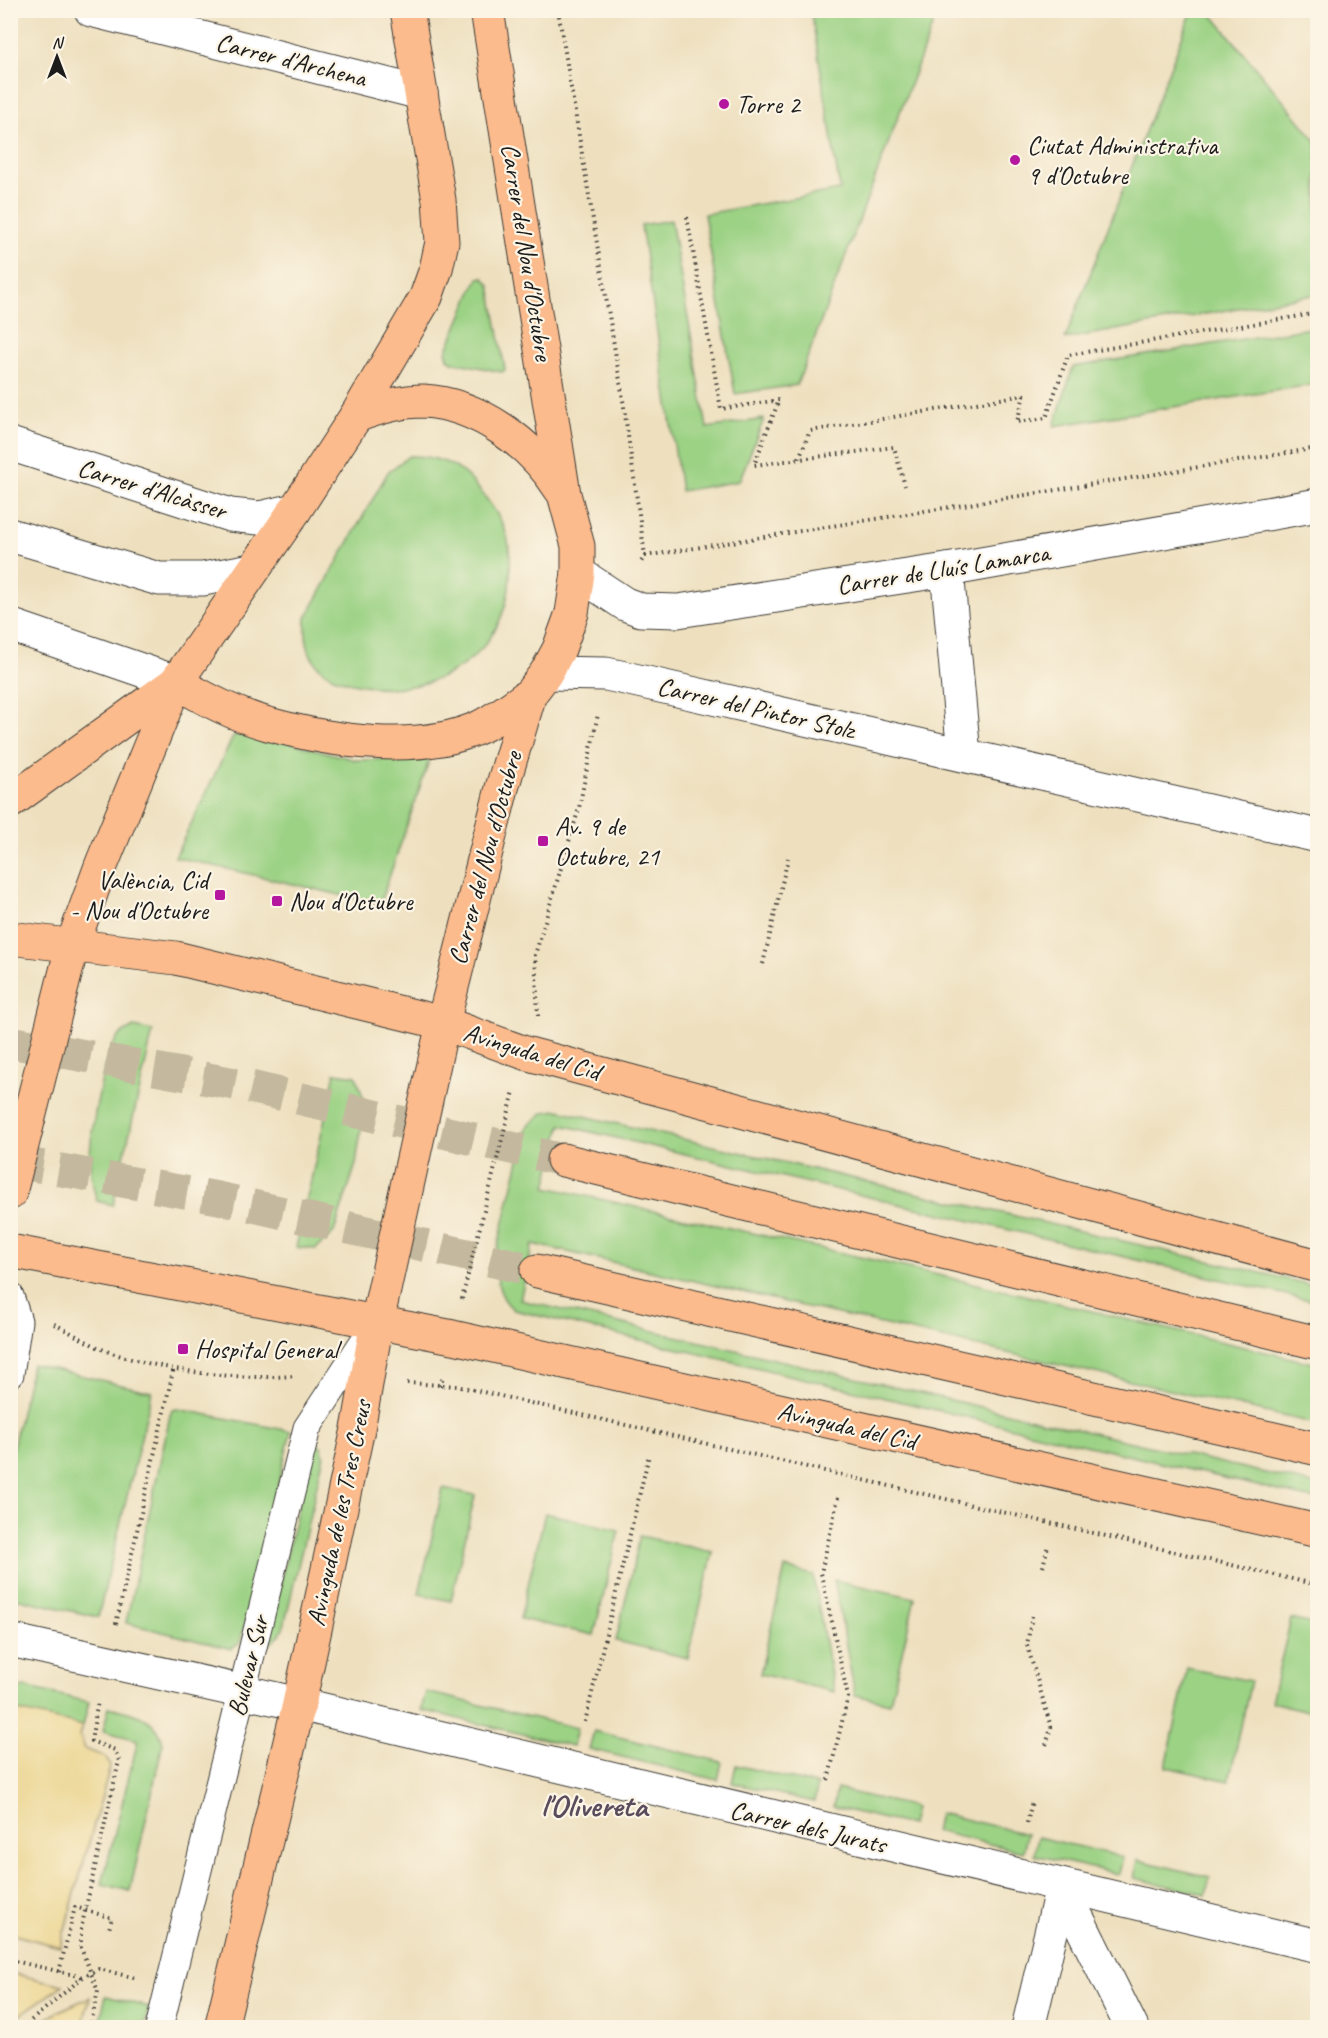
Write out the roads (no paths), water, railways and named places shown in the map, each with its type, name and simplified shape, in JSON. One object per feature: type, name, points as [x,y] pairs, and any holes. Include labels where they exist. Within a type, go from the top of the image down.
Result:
[{"type":"main road","points":[[10,1193],[73,943],[101,866],[176,682],[295,510],[356,416],[426,297],[441,242],[439,200],[407,10]]},
{"type":"main road","name":"Carrer del Nou d'Octubre","points":[[443,1023],[502,788],[538,683],[559,649],[572,613],[578,573],[578,546],[564,494],[487,10]]},
{"type":"main road","name":"Carrer del Nou d'Octubre","points":[[356,416],[384,406],[421,401],[447,404],[504,431],[530,450],[546,467],[564,494]]},
{"type":"main road","points":[[10,802],[176,682]]},
{"type":"main road","name":"Carrer del Nou d'Octubre","points":[[176,682],[214,704],[266,724],[363,741],[450,737],[479,727],[538,683]]},
{"type":"main road","name":"Avinguda del Cid","points":[[10,938],[73,943],[176,958],[443,1023],[525,1053],[1317,1266]]},
{"type":"main road","name":"Avinguda del Cid","points":[[377,1322],[443,1023]]},
{"type":"main road","points":[[563,1160],[1317,1343]]},
{"type":"main road","name":"Avinguda del Cid","points":[[10,1251],[377,1322],[1317,1531]]},
{"type":"main road","points":[[537,1271],[1317,1449]]},
{"type":"main road","name":"Avinguda de les Tres Creus","points":[[221,2028],[299,1704],[359,1424],[377,1322]]},
{"type":"street","name":"Carrer d'Archena","points":[[91,10],[421,93]]},
{"type":"street","name":"Carrer d'Alcàsser","points":[[10,444],[230,515],[258,518],[295,510]]},
{"type":"street","name":"Carrer de Lluís Lamarca","points":[[578,573],[624,604],[641,610],[678,611],[947,570],[1317,505]]},
{"type":"street","points":[[10,536],[159,579],[203,579],[252,570]]},
{"type":"street","points":[[947,570],[964,755]]},
{"type":"street","points":[[10,625],[176,682]]},
{"type":"street","name":"Carrer del Pintor Stolz","points":[[538,683],[616,676],[1317,836]]},
{"type":"street","points":[[10,1640],[299,1704]]},
{"type":"street","name":"Carrer dels Jurats","points":[[299,1704],[1317,1946]]},
{"type":"street","points":[[1028,2028],[1062,1887]]},
{"type":"street","points":[[1062,1887],[1132,2028]]},
{"type":"lane","points":[[10,1374],[17,1344],[18,1321],[13,1304]]},
{"type":"lane","name":"Bulevar Sur","points":[[159,2028],[308,1428],[377,1322]]},
{"type":"tunnel","points":[[10,1042],[246,1086],[563,1160]]},
{"type":"tunnel","points":[[10,1161],[218,1198],[537,1271]]},
{"type":"place","name":"Torre 2","points":[[724,104]]},
{"type":"place","name":"Ciutat Administrativa 9 d'Octubre","points":[[1015,160]]},
{"type":"place","name":"Av. 9 de Octubre, 21","points":[[543,841]]},
{"type":"place","name":"València, Cid - Nou d'Octubre","points":[[220,895]]},
{"type":"place","name":"Nou d'Octubre","points":[[277,901]]},
{"type":"place","name":"Hospital General","points":[[183,1349]]},
{"type":"district","name":"l'Olivereta","points":[[594,1805]]}]
